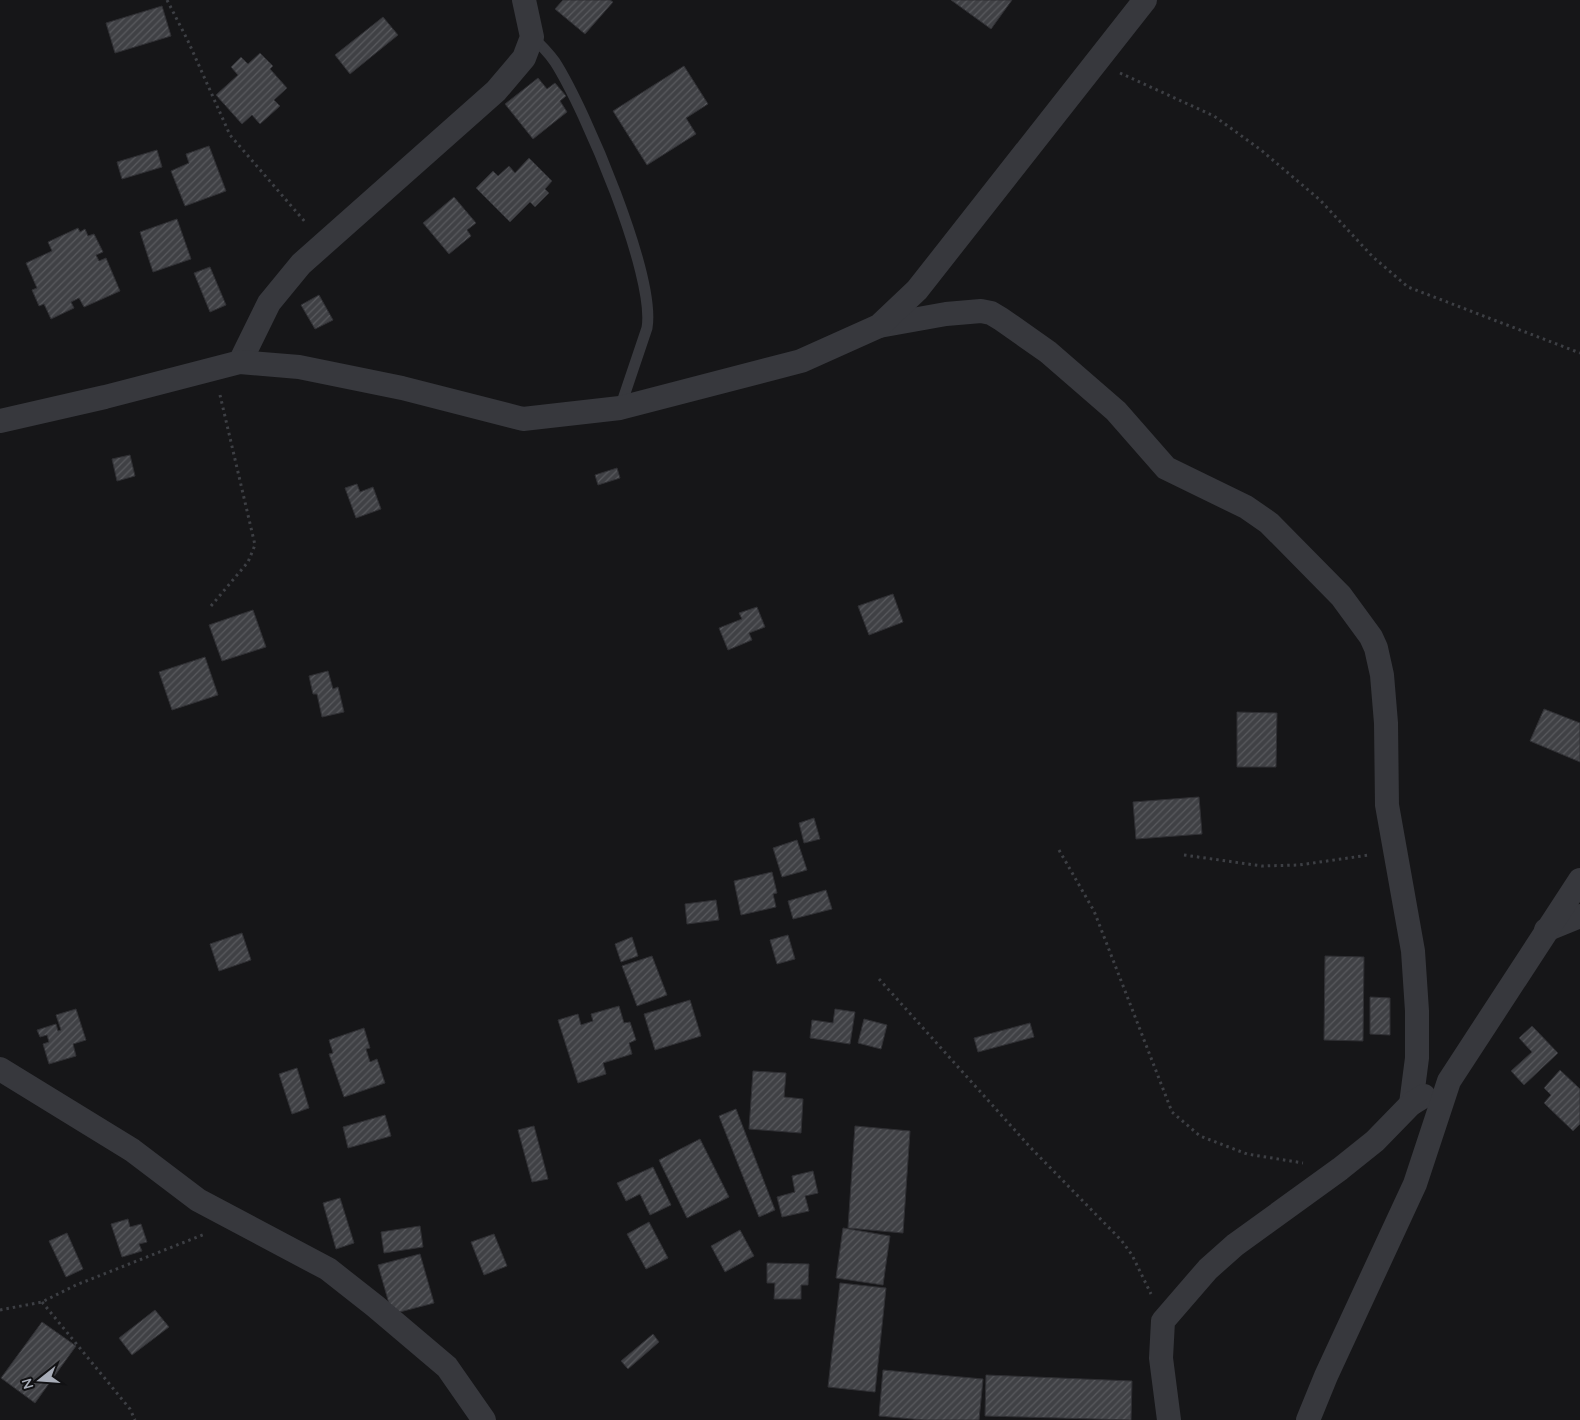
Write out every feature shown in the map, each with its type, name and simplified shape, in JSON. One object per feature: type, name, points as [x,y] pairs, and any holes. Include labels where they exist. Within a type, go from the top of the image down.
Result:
[{"type":"street","points":[[240,362],[269,303],[323,243],[496,91],[524,58],[532,37],[524,0]]},
{"type":"street","points":[[879,326],[917,290],[947,253],[1095,62],[1139,2]]},
{"type":"street","points":[[0,421],[214,370],[240,362],[299,368],[402,388],[523,419],[620,408],[801,361],[879,326],[946,314],[981,311],[991,313],[1001,318],[1048,352],[1116,410],[1166,468],[1246,507],[1269,523],[1341,596],[1371,637],[1380,661],[1386,723],[1387,805],[1413,951],[1417,1011],[1417,1058],[1411,1104]]},
{"type":"street","points":[[1308,1420],[1326,1376],[1415,1184],[1436,1114],[1449,1081],[1580,880]]},
{"type":"street","points":[[1546,930],[1580,916]]},
{"type":"street","points":[[0,1069],[132,1150],[198,1200],[328,1269],[447,1367],[484,1420]]},
{"type":"street","points":[[1169,1420],[1161,1358],[1163,1322],[1208,1269],[1235,1245],[1340,1169],[1375,1141],[1411,1104],[1449,1081]]},
{"type":"lane","points":[[532,37],[555,62],[577,101],[594,137],[632,244],[648,304],[650,315],[648,328],[620,408]]},
{"type":"path","points":[[167,0],[188,41],[230,135],[323,243]]},
{"type":"path","points":[[1095,62],[1214,116],[1262,150],[1320,200],[1373,257],[1408,287],[1580,352]]},
{"type":"path","points":[[211,606],[248,562],[255,545],[214,370]]},
{"type":"path","points":[[1059,850],[1094,911],[1172,1112],[1200,1136],[1248,1154],[1340,1169]]},
{"type":"path","points":[[1184,855],[1262,866],[1299,865],[1395,852]]},
{"type":"path","points":[[878,979],[1030,1147],[1121,1240],[1132,1255],[1163,1322]]},
{"type":"path","points":[[0,1310],[42,1302],[76,1285],[238,1221]]},
{"type":"path","points":[[42,1302],[130,1409],[135,1420]]},
{"type":"building","points":[[563,0],[610,0],[613,2],[585,34],[555,9]]},
{"type":"building","points":[[951,0],[1012,0],[991,29]]},
{"type":"building","points":[[162,6],[171,36],[115,53],[106,23]]},
{"type":"building","points":[[383,17],[398,35],[350,74],[335,55]]},
{"type":"building","points":[[260,53],[273,66],[270,69],[287,88],[274,100],[280,106],[260,124],[252,115],[242,124],[216,95],[238,75],[231,67],[241,57],[248,64]]},
{"type":"building","points":[[684,66],[708,104],[686,118],[696,134],[647,165],[613,111]]},
{"type":"building","points":[[538,78],[547,89],[555,83],[566,96],[560,101],[567,112],[533,139],[505,104]]},
{"type":"building","points":[[209,146],[226,191],[185,206],[171,171],[189,163],[186,154]]},
{"type":"building","points":[[157,150],[162,167],[122,179],[117,162]]},
{"type":"building","points":[[529,158],[552,181],[545,189],[549,193],[535,207],[530,202],[510,222],[476,188],[493,171],[498,176],[509,166],[515,173]]},
{"type":"building","points":[[454,197],[476,223],[467,230],[471,236],[449,254],[423,223]]},
{"type":"building","points":[[177,219],[191,259],[153,272],[140,232]]},
{"type":"building","points":[[78,228],[80,232],[85,229],[88,236],[94,234],[103,252],[96,255],[99,261],[106,258],[120,291],[84,307],[79,298],[71,302],[74,308],[51,319],[44,304],[39,306],[32,290],[37,288],[26,263],[52,251],[48,242]]},
{"type":"building","points":[[210,267],[226,305],[210,312],[194,273]]},
{"type":"building","points":[[319,295],[333,320],[315,329],[301,305]]},
{"type":"building","points":[[130,455],[135,476],[117,481],[112,459]]},
{"type":"building","points":[[617,468],[620,478],[598,485],[595,475]]},
{"type":"building","points":[[357,484],[360,492],[373,487],[381,509],[356,518],[345,488]]},
{"type":"building","points":[[893,594],[903,622],[869,635],[858,606]]},
{"type":"building","points":[[757,607],[765,627],[749,633],[752,640],[728,650],[719,628],[742,619],[739,613]]},
{"type":"building","points":[[253,610],[266,647],[222,661],[209,625]]},
{"type":"building","points":[[205,657],[218,695],[172,710],[159,672]]},
{"type":"building","points":[[328,671],[333,689],[338,687],[344,712],[322,717],[317,694],[313,694],[309,676]]},
{"type":"building","points":[[1544,709],[1580,723],[1580,762],[1530,741]]},
{"type":"building","points":[[1237,712],[1277,713],[1276,767],[1237,767]]},
{"type":"building","points":[[1199,797],[1202,834],[1136,839],[1133,802]]},
{"type":"building","points":[[814,818],[820,839],[804,843],[799,823]]},
{"type":"building","points":[[797,840],[807,870],[782,877],[773,848]]},
{"type":"building","points":[[772,872],[777,893],[773,894],[776,907],[741,915],[734,881]]},
{"type":"building","points":[[826,890],[832,909],[793,919],[788,901]]},
{"type":"building","points":[[716,900],[719,920],[687,924],[685,904]]},
{"type":"building","points":[[242,933],[251,960],[219,971],[210,944]]},
{"type":"building","points":[[788,935],[795,959],[777,964],[770,940]]},
{"type":"building","points":[[632,937],[638,956],[621,962],[615,944]]},
{"type":"building","points":[[652,956],[667,995],[637,1006],[622,966]]},
{"type":"building","points":[[1325,956],[1364,957],[1363,1041],[1324,1040]]},
{"type":"building","points":[[1370,997],[1390,998],[1390,1035],[1370,1034]]},
{"type":"building","points":[[690,1000],[701,1036],[655,1050],[644,1014]]},
{"type":"building","points":[[619,1006],[624,1023],[630,1022],[636,1040],[629,1043],[632,1054],[603,1063],[606,1074],[578,1083],[558,1020],[578,1014],[581,1025],[593,1021],[591,1014]]},
{"type":"building","points":[[76,1009],[86,1040],[73,1044],[76,1056],[49,1064],[43,1044],[49,1042],[47,1035],[40,1037],[37,1030],[56,1024],[58,1031],[61,1030],[56,1015]]},
{"type":"building","points":[[835,1009],[855,1012],[850,1044],[810,1038],[812,1020],[833,1023]]},
{"type":"building","points":[[864,1019],[887,1025],[881,1049],[858,1043]]},
{"type":"building","points":[[1030,1023],[1034,1037],[978,1052],[974,1038]]},
{"type":"building","points":[[1532,1026],[1558,1053],[1524,1085],[1511,1071],[1532,1052],[1519,1038]]},
{"type":"building","points":[[364,1028],[370,1048],[366,1049],[370,1062],[377,1059],[385,1083],[344,1097],[329,1054],[333,1053],[329,1040]]},
{"type":"building","points":[[297,1068],[309,1108],[292,1114],[279,1074]]},
{"type":"building","points":[[1560,1070],[1580,1089],[1580,1124],[1573,1131],[1544,1103],[1551,1095],[1544,1088]]},
{"type":"building","points":[[753,1071],[786,1073],[784,1097],[803,1099],[801,1133],[749,1129]]},
{"type":"building","points":[[736,1109],[775,1210],[759,1217],[719,1116]]},
{"type":"building","points":[[385,1115],[391,1136],[348,1148],[343,1127]]},
{"type":"building","points":[[534,1126],[548,1179],[532,1182],[518,1130]]},
{"type":"building","points":[[855,1126],[910,1131],[903,1233],[848,1228]]},
{"type":"building","points":[[700,1139],[729,1197],[687,1218],[659,1160]]},
{"type":"building","points":[[653,1167],[671,1205],[650,1215],[640,1194],[626,1201],[617,1183]]},
{"type":"building","points":[[813,1171],[818,1193],[805,1196],[809,1211],[782,1217],[777,1197],[795,1192],[792,1176]]},
{"type":"building","points":[[340,1198],[354,1243],[336,1249],[323,1203]]},
{"type":"building","points":[[128,1219],[130,1227],[141,1224],[147,1242],[139,1244],[142,1251],[122,1257],[111,1224]]},
{"type":"building","points":[[649,1222],[668,1258],[646,1269],[627,1234]]},
{"type":"building","points":[[420,1226],[423,1247],[384,1253],[381,1232]]},
{"type":"building","points":[[843,1228],[890,1236],[883,1285],[836,1278]]},
{"type":"building","points":[[740,1230],[754,1256],[725,1272],[711,1246]]},
{"type":"building","points":[[67,1233],[83,1269],[66,1277],[49,1241]]},
{"type":"building","points":[[494,1234],[507,1266],[484,1275],[471,1242]]},
{"type":"building","points":[[420,1254],[434,1303],[392,1314],[378,1265]]},
{"type":"building","points":[[767,1263],[809,1264],[808,1285],[801,1285],[801,1299],[774,1299],[775,1283],[767,1283]]},
{"type":"building","points":[[840,1283],[886,1288],[875,1392],[828,1387]]},
{"type":"building","points":[[155,1310],[169,1327],[132,1355],[119,1338]]},
{"type":"building","points":[[42,1322],[76,1346],[35,1403],[1,1378]]},
{"type":"building","points":[[653,1334],[659,1342],[628,1369],[621,1361]]},
{"type":"building","points":[[883,1370],[983,1379],[979,1420],[924,1420],[879,1416]]},
{"type":"building","points":[[986,1375],[1132,1381],[1131,1420],[985,1416]]}]
